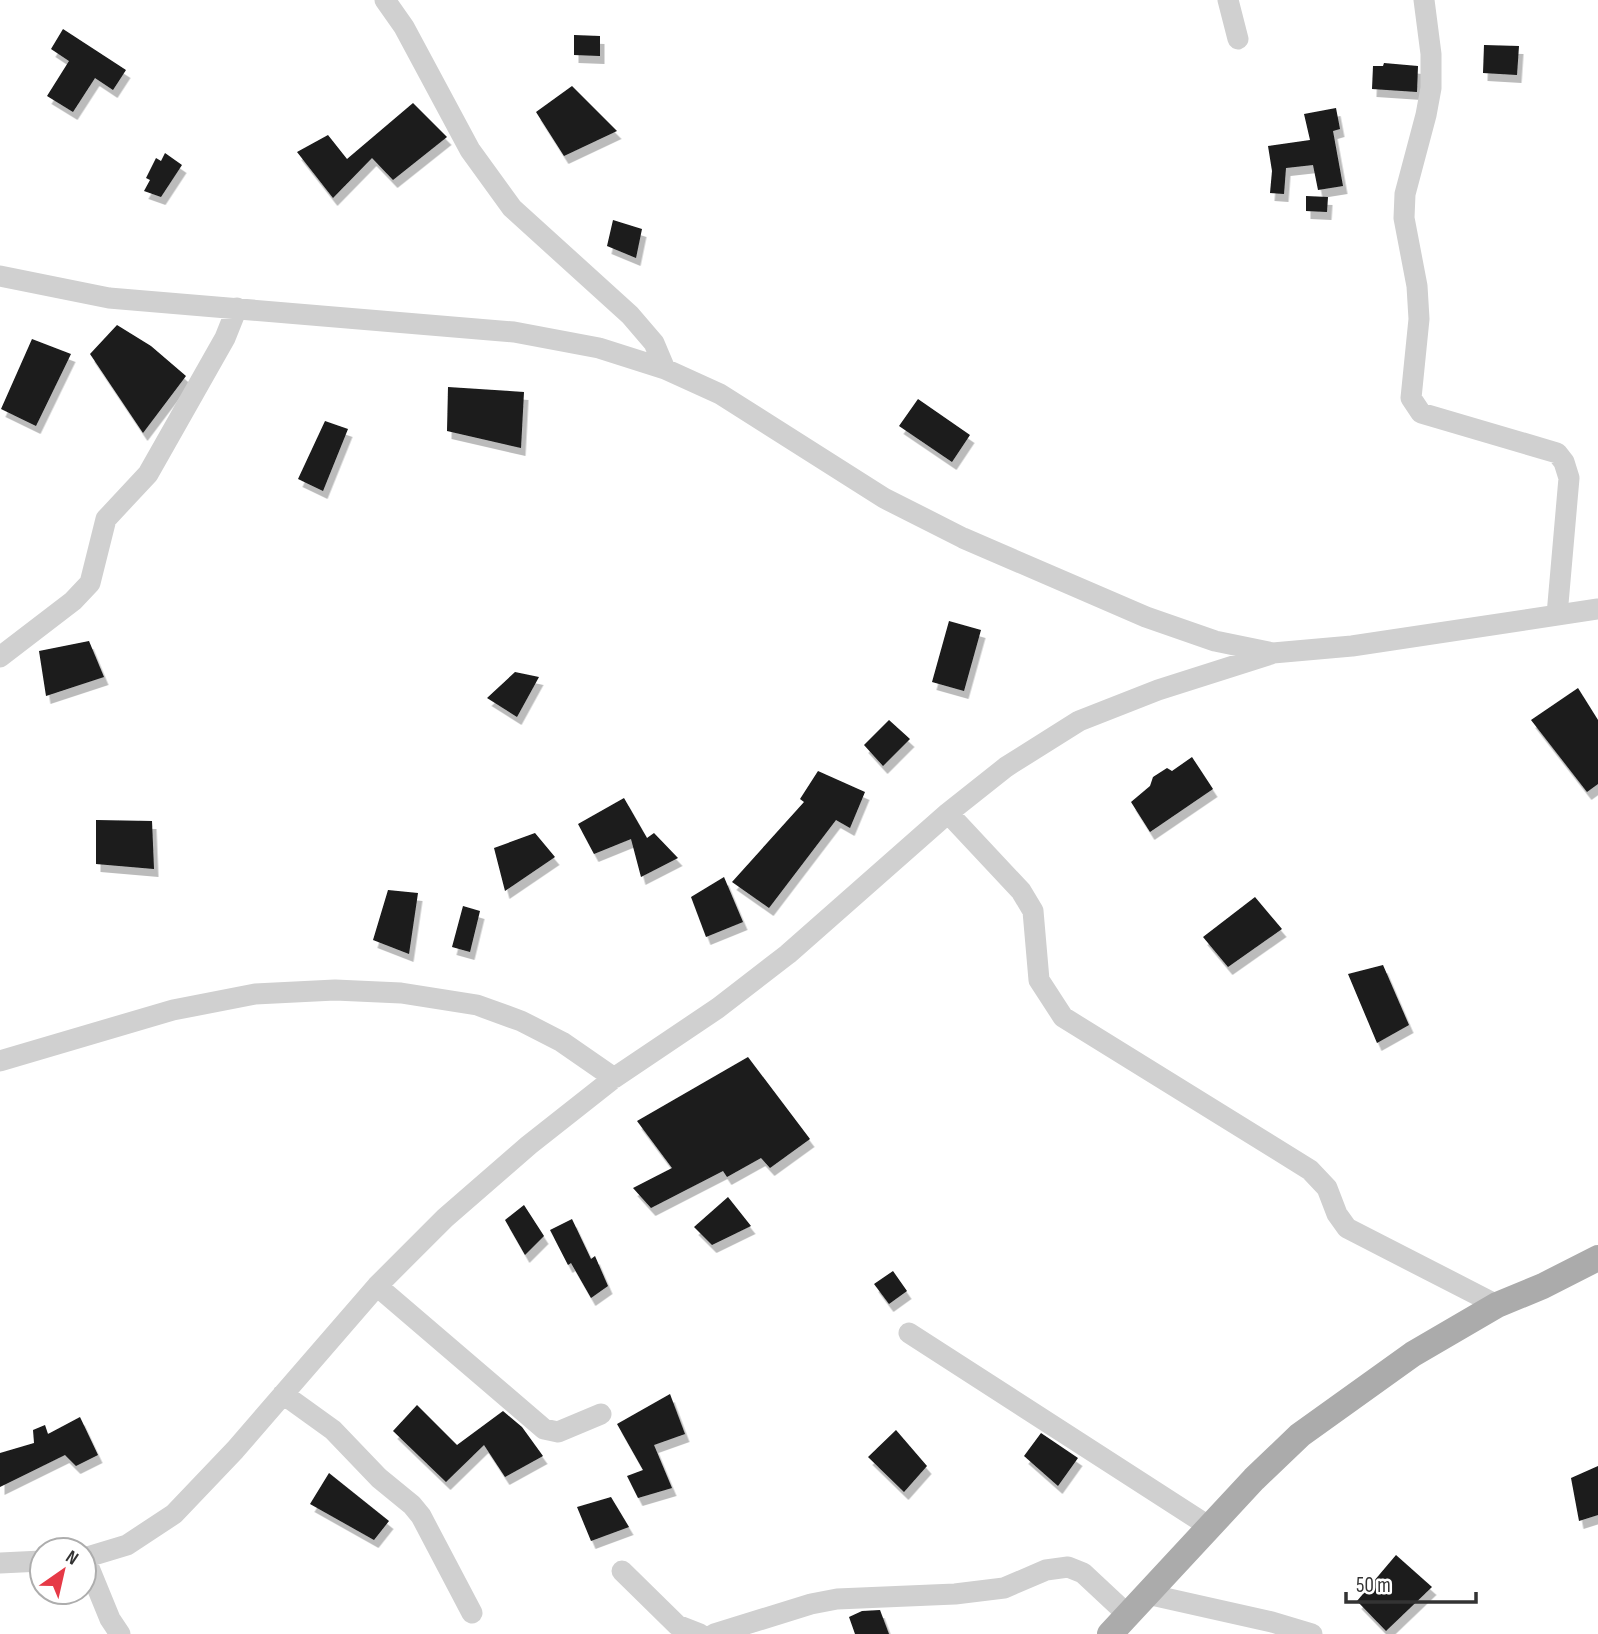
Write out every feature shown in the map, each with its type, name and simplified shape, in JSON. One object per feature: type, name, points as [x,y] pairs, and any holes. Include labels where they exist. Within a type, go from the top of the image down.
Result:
[{"type":"main road","points":[[1119,1625],[1300,1435],[1413,1354],[1497,1305],[1543,1286],[1598,1258]]},
{"type":"street","points":[[385,0],[404,27],[470,150],[512,208],[630,315],[654,343],[665,369]]},
{"type":"street","points":[[1228,0],[1238,39]]},
{"type":"street","points":[[1424,0],[1432,54],[1431,88],[1405,194],[1404,218],[1417,286],[1419,319],[1411,398],[1421,413],[1557,453],[1564,462],[1569,478],[1558,615]]},
{"type":"street","points":[[0,276],[110,298],[514,332],[599,348],[665,369],[720,394],[884,498],[963,538],[1146,617],[1214,641],[1273,653]]},
{"type":"street","points":[[0,657],[73,601],[90,583],[106,519],[148,474],[225,338],[237,308]]},
{"type":"street","points":[[98,1554],[127,1545],[174,1514],[235,1450],[377,1286],[445,1218],[529,1144],[614,1078],[718,1008],[788,954],[948,813],[1006,767],[1079,721],[1158,690],[1273,653],[1352,646],[1598,609]]},
{"type":"street","points":[[948,813],[1021,891],[1033,911],[1039,981],[1063,1017],[1310,1170],[1326,1188],[1337,1214],[1347,1228],[1497,1305]]},
{"type":"street","points":[[0,1061],[173,1010],[255,994],[335,990],[401,993],[477,1005],[521,1021],[562,1042],[614,1078]]},
{"type":"street","points":[[377,1286],[544,1429],[558,1432],[601,1414]]},
{"type":"street","points":[[909,1333],[1210,1527]]},
{"type":"street","points":[[283,1394],[333,1430],[379,1478],[412,1505],[421,1516],[471,1613]]},
{"type":"street","points":[[0,1563],[28,1562]]},
{"type":"street","points":[[714,1634],[811,1604],[837,1599],[955,1594],[1004,1588],[1046,1570],[1068,1567],[1083,1573],[1119,1625]]},
{"type":"street","points":[[622,1572],[677,1625],[700,1634]]},
{"type":"street","points":[[98,1591],[120,1634]]},
{"type":"street","points":[[1147,1594],[1272,1622],[1312,1634]]},
{"type":"building","points":[[63,29],[126,70],[113,90],[95,78],[73,112],[47,96],[69,61],[51,49]]},
{"type":"building","points":[[574,35],[600,36],[600,56],[574,55]]},
{"type":"building","points":[[1484,45],[1519,46],[1517,75],[1483,73]]},
{"type":"building","points":[[1384,63],[1418,66],[1417,92],[1372,89],[1373,66],[1383,66]]},
{"type":"building","points":[[572,86],[617,131],[564,156],[536,112]]},
{"type":"building","points":[[413,103],[447,137],[393,180],[372,158],[333,198],[297,152],[328,135],[347,159]]},
{"type":"building","points":[[1336,108],[1340,129],[1333,131],[1343,186],[1318,190],[1313,165],[1286,168],[1284,194],[1270,193],[1272,171],[1268,146],[1310,140],[1304,114]]},
{"type":"building","points":[[165,153],[182,165],[161,197],[144,191],[150,180],[146,178],[156,158],[161,161]]},
{"type":"building","points":[[1306,196],[1328,197],[1327,212],[1306,211]]},
{"type":"building","points":[[613,220],[642,229],[636,258],[607,246]]},
{"type":"building","points":[[117,325],[151,346],[186,376],[143,433],[90,354]]},
{"type":"building","points":[[32,339],[71,354],[36,426],[1,409]]},
{"type":"building","points":[[448,387],[524,392],[521,448],[447,431]]},
{"type":"building","points":[[918,399],[970,435],[952,462],[899,426]]},
{"type":"building","points":[[325,421],[348,429],[323,491],[298,479]]},
{"type":"building","points":[[949,621],[981,630],[964,691],[932,682]]},
{"type":"building","points":[[89,641],[104,677],[46,696],[39,651]]},
{"type":"building","points":[[515,672],[539,677],[517,717],[487,698]]},
{"type":"building","points":[[1578,688],[1598,720],[1598,784],[1587,792],[1531,720]]},
{"type":"building","points":[[889,720],[910,739],[883,766],[864,745]]},
{"type":"building","points":[[1192,757],[1213,789],[1150,832],[1131,802],[1150,786],[1153,777],[1167,768],[1172,771]]},
{"type":"building","points":[[818,771],[865,792],[850,828],[836,820],[769,908],[732,882],[804,802],[800,799]]},
{"type":"building","points":[[624,798],[647,838],[654,833],[678,858],[641,877],[631,839],[594,854],[578,824]]},
{"type":"building","points":[[96,820],[152,821],[154,869],[96,864]]},
{"type":"building","points":[[535,833],[555,857],[505,891],[494,848]]},
{"type":"building","points":[[724,877],[743,922],[706,937],[691,897]]},
{"type":"building","points":[[388,890],[418,893],[409,954],[373,940]]},
{"type":"building","points":[[1255,897],[1282,929],[1228,967],[1203,937]]},
{"type":"building","points":[[463,906],[480,911],[470,952],[452,947]]},
{"type":"building","points":[[1383,965],[1409,1025],[1377,1043],[1348,974]]},
{"type":"building","points":[[748,1057],[810,1139],[770,1168],[761,1158],[727,1177],[723,1171],[651,1208],[633,1188],[672,1168],[637,1121]]},
{"type":"building","points":[[728,1197],[751,1226],[712,1245],[694,1227]]},
{"type":"building","points":[[524,1205],[544,1236],[525,1255],[505,1220]]},
{"type":"building","points":[[572,1219],[591,1259],[595,1256],[608,1286],[591,1298],[571,1263],[568,1265],[550,1230]]},
{"type":"building","points":[[893,1271],[907,1291],[889,1304],[874,1284]]},
{"type":"building","points":[[670,1394],[685,1434],[654,1445],[672,1488],[638,1498],[627,1476],[643,1470],[617,1424]]},
{"type":"building","points":[[417,1405],[457,1445],[503,1411],[522,1427],[543,1456],[505,1477],[484,1445],[446,1482],[393,1431]]},
{"type":"building","points":[[80,1417],[98,1455],[76,1466],[65,1455],[0,1487],[0,1453],[34,1443],[33,1430],[45,1425],[48,1434]]},
{"type":"building","points":[[896,1430],[927,1466],[904,1492],[868,1457]]},
{"type":"building","points":[[1041,1433],[1078,1458],[1058,1486],[1024,1456]]},
{"type":"building","points":[[1598,1466],[1598,1515],[1579,1521],[1571,1478]]},
{"type":"building","points":[[329,1473],[389,1521],[374,1540],[310,1504]]},
{"type":"building","points":[[611,1497],[629,1527],[591,1541],[577,1507]]},
{"type":"building","points":[[1396,1555],[1432,1587],[1386,1631],[1357,1601]]},
{"type":"building","points":[[880,1610],[889,1634],[855,1634],[849,1617],[862,1611]]}]
